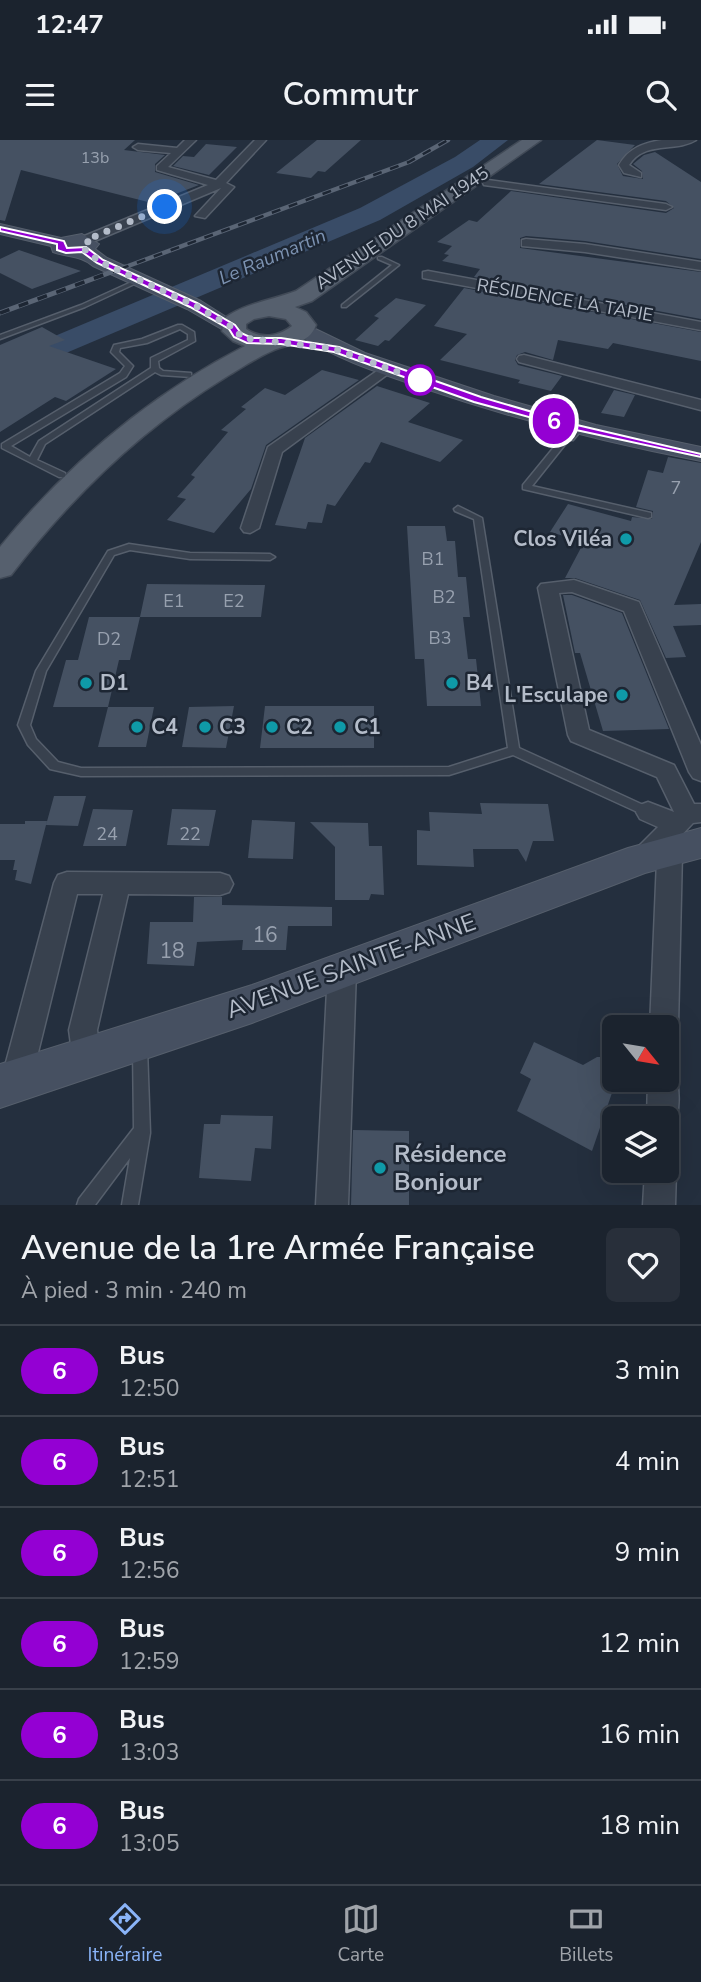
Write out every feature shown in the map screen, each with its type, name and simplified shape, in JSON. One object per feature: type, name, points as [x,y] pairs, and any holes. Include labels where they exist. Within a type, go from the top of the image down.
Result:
[{"type":"main road","name":"AVENUE DU 8 MAI 1945","points":[[235,331],[238,318],[304,296],[533,140]]},
{"type":"main road","name":"AVENUE DU 8 MAI 1945","points":[[275,342],[291,338],[330,293],[537,148],[544,140]]},
{"type":"main road","points":[[2,232],[61,243],[59,246],[62,250],[85,244],[117,270],[183,300],[251,341],[335,349],[572,432],[701,454]]},
{"type":"main road","points":[[183,300],[291,312],[302,325],[335,349]]},
{"type":"main road","points":[[0,538],[62,475],[109,434],[188,375],[235,331]]},
{"type":"main road","points":[[0,568],[20,540],[82,477],[142,425],[228,362],[275,342]]},
{"type":"main road","name":"AVENUE SAINTE-ANNE","points":[[8,1084],[342,970],[679,834]]},
{"type":"street","points":[[191,140],[161,168],[228,187],[201,216]]},
{"type":"street","points":[[85,244],[219,183],[261,140]]},
{"type":"street","points":[[637,175],[628,171],[624,165],[628,156],[637,149],[691,140]]},
{"type":"street","points":[[138,147],[179,151]]},
{"type":"street","points":[[488,183],[666,207]]},
{"type":"street","points":[[526,243],[584,248],[701,266]]},
{"type":"street","name":"RÉSIDENCE LA TAPIE","points":[[428,275],[701,326]]},
{"type":"street","points":[[524,359],[701,405]]},
{"type":"street","points":[[250,528],[274,450],[387,368]]},
{"type":"street","points":[[665,1015],[679,834],[666,771],[579,736],[548,588],[575,586],[632,607],[701,772]]},
{"type":"street","points":[[648,812],[679,834]]},
{"type":"street","points":[[8,1084],[67,883],[220,884]]},
{"type":"street","points":[[87,1059],[83,1030],[118,883]]},
{"type":"street","points":[[332,1205],[342,970]]},
{"type":"street","points":[[659,1205],[660,1183]]},
{"type":"lane","points":[[344,306],[396,265],[380,258]]},
{"type":"lane","points":[[0,337],[83,306],[140,280]]},
{"type":"lane","points":[[2,448],[123,375],[129,366],[115,352],[117,347],[144,341],[180,326],[192,333],[191,341],[154,360],[155,369],[161,373],[188,375]]},
{"type":"lane","points":[[32,461],[42,443],[155,369]]},
{"type":"lane","points":[[572,432],[526,487],[648,515]]},
{"type":"lane","points":[[2,448],[62,475]]},
{"type":"lane","points":[[457,509],[478,518],[514,750]]},
{"type":"lane","points":[[270,557],[190,556],[128,547],[111,552],[41,670],[24,725],[32,742],[54,766],[81,772],[449,771],[514,750],[648,812]]},
{"type":"lane","points":[[130,1205],[142,1130],[140,1041]]},
{"type":"lane","points":[[85,1205],[142,1130]]},
{"type":"building","points":[[0,140],[135,140],[124,150],[165,155],[155,164],[155,172],[199,185],[152,203],[21,170],[5,221],[0,220]]},
{"type":"building","points":[[317,140],[361,140],[325,172],[318,171],[311,178],[276,173]]},
{"type":"building","points":[[597,140],[635,145],[617,164],[623,176],[643,179],[642,171],[633,164],[644,155],[655,152],[701,182],[701,259],[585,241],[526,236],[520,238],[520,248],[701,272],[701,319],[474,277],[480,269],[442,261],[449,255],[444,254],[452,246],[437,242],[469,220],[477,222],[511,191],[666,213],[674,208],[666,201],[539,184]]},
{"type":"building","points":[[206,144],[237,147],[209,175],[173,166],[183,156],[194,157]]},
{"type":"building","points":[[19,250],[81,271],[32,289],[0,273],[0,259]]},
{"type":"building","points":[[464,288],[701,332],[701,361],[613,343],[608,349],[558,340],[553,360],[525,352],[517,355],[515,360],[518,365],[562,376],[551,391],[518,383],[520,380],[440,360],[467,334],[434,326]]},
{"type":"building","points":[[396,298],[426,305],[389,341],[385,340],[378,346],[355,340],[379,318],[374,316]]},
{"type":"building","points":[[42,327],[65,340],[49,346],[116,369],[66,401],[55,397],[0,432],[0,345]]},
{"type":"building","points":[[322,370],[359,380],[266,445],[251,489],[214,533],[167,520],[186,499],[177,497],[195,477],[191,475],[228,432],[221,430],[246,409],[241,407],[265,388],[285,395]]},
{"type":"building","points":[[377,386],[430,403],[408,422],[463,440],[440,462],[381,442],[370,463],[365,462],[335,506],[327,504],[322,523],[308,522],[306,529],[275,525],[305,438]]},
{"type":"building","points":[[614,390],[635,395],[624,417],[601,413]]},
{"type":"building","points":[[668,457],[701,463],[701,542],[674,605],[701,604],[701,625],[673,626],[686,657],[666,658],[640,600],[575,578],[565,578],[584,542],[550,532],[568,504],[631,521],[632,517],[652,519],[653,511],[636,507],[648,470],[663,473]]},
{"type":"building","points":[[407,526],[445,526],[447,541],[455,541],[458,577],[466,577],[470,617],[463,617],[468,659],[476,659],[481,706],[427,706],[424,659],[415,659]]},
{"type":"building","points":[[147,584],[265,585],[261,617],[140,617]]},
{"type":"building","name":"L'Esculape","points":[[563,595],[572,595],[622,613],[669,729],[603,731],[580,653],[575,653]]},
{"type":"building","points":[[89,617],[140,617],[130,660],[119,660],[108,707],[53,707],[66,660],[78,660]]},
{"type":"building","name":"C3","points":[[234,706],[226,748],[182,747],[189,707]]},
{"type":"building","name":"C1","points":[[265,706],[374,706],[374,748],[260,748]]},
{"type":"building","name":"C4","points":[[108,707],[154,707],[146,747],[98,747]]},
{"type":"building","points":[[54,796],[86,796],[78,826],[46,825]]},
{"type":"building","points":[[480,803],[548,804],[554,841],[533,841],[526,862],[518,849],[473,849],[474,867],[417,865],[417,830],[430,831],[429,812],[482,814]]},
{"type":"building","points":[[93,809],[133,810],[126,846],[83,846]]},
{"type":"building","points":[[172,809],[216,810],[209,846],[167,845]]},
{"type":"building","points":[[252,820],[295,822],[293,859],[248,858]]},
{"type":"building","points":[[25,821],[47,821],[31,884],[15,880],[15,860],[0,860],[0,824],[25,824]]},
{"type":"building","points":[[310,822],[368,823],[369,846],[382,846],[384,895],[371,894],[369,900],[335,900],[335,847]]},
{"type":"building","points":[[194,897],[222,897],[222,905],[332,907],[332,926],[288,926],[286,950],[242,950],[243,940],[197,942],[194,966],[147,964],[150,922],[193,922]]},
{"type":"building","points":[[534,1042],[583,1065],[602,1057],[602,1092],[612,1092],[607,1106],[602,1106],[602,1122],[592,1151],[517,1111],[531,1079],[520,1073]]},
{"type":"building","points":[[221,1115],[273,1116],[271,1149],[255,1148],[251,1181],[199,1178],[204,1124],[220,1124]]},
{"type":"building","name":"Résidence Bonjour","points":[[353,1130],[409,1131],[409,1205],[351,1205]]},
{"type":"waterway","name":"Le Raumartin","points":[[0,371],[370,214],[464,162],[496,140]]},
{"type":"railway","points":[[120,269],[409,162],[448,140]]},
{"type":"railway","points":[[0,313],[125,267]]},
{"type":"bus line","name":"6","points":[[0,229],[61,243],[60,248],[66,251],[84,249],[100,262],[194,305],[232,327],[237,335],[251,341],[281,341],[335,349],[477,400],[576,427],[701,454]]},
{"type":"place","name":"Clos Viléa","points":[[626,539]]},
{"type":"place","name":"D1","points":[[86,683]]},
{"type":"place","name":"B4","points":[[452,683]]},
{"type":"place","name":"L'Esculape","points":[[622,695]]},
{"type":"place","name":"C4","points":[[137,727]]},
{"type":"place","name":"C3","points":[[205,727]]},
{"type":"place","name":"C2","points":[[272,727]]},
{"type":"place","name":"C1","points":[[340,727]]},
{"type":"place","name":"Résidence Bonjour","points":[[380,1168]]},
{"type":"route","points":[[165,207],[86,240],[90,244],[84,249],[100,262],[194,305],[232,327],[237,335],[243,338],[335,349],[420,380]]}]
